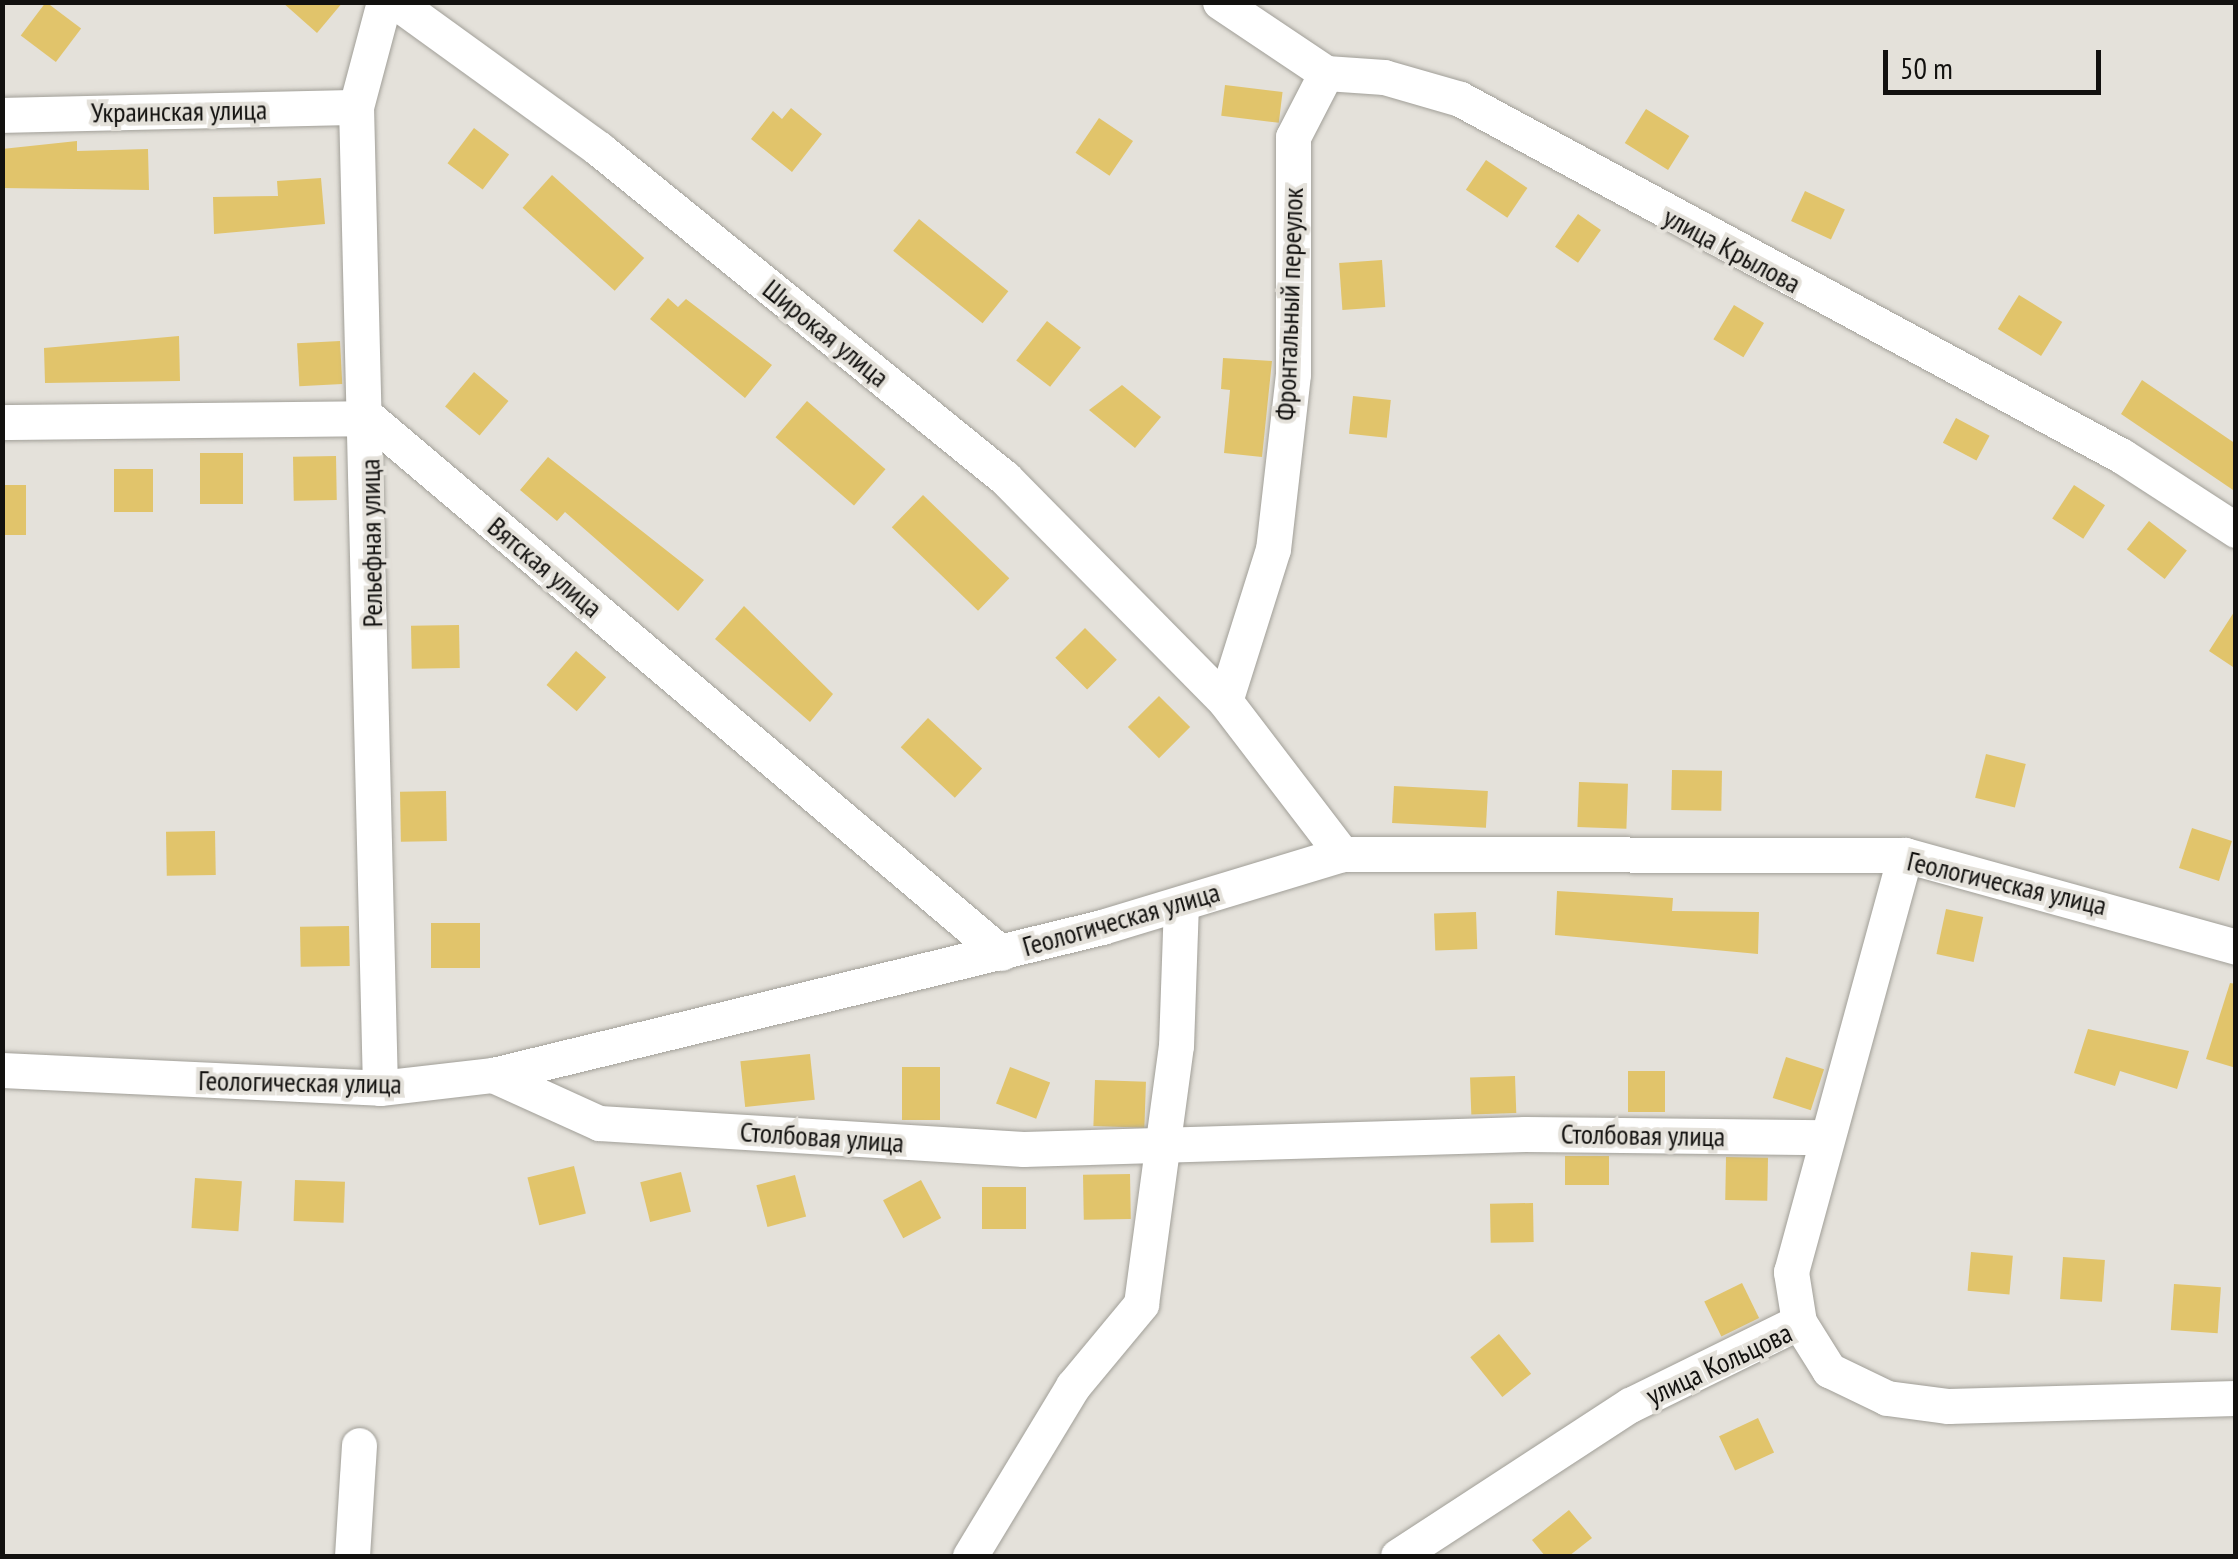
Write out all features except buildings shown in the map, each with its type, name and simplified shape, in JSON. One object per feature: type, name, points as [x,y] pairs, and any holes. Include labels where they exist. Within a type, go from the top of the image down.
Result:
[{"type":"street","name":"Рельефная улица","points":[[380,1088],[369,418],[356,107],[384,2]]},
{"type":"street","name":"Широкая улица","points":[[396,2],[599,149],[1006,478],[1225,702]]},
{"type":"street","points":[[1220,2],[1326,74]]},
{"type":"street","name":"Фронтальный переулок","points":[[1225,702],[1272,549],[1293,374],[1293,137],[1326,74]]},
{"type":"street","name":"улица Крылова","points":[[1326,74],[1384,77],[1460,98],[2122,456],[2236,530]]},
{"type":"street","points":[[2,85],[19,114]]},
{"type":"street","name":"Украинская улица","points":[[19,114],[356,107]]},
{"type":"street","points":[[2,422],[369,418]]},
{"type":"street","name":"Вятская улица","points":[[369,418],[1000,952]]},
{"type":"street","points":[[1225,702],[1342,854]]},
{"type":"street","name":"Геологическая улица","points":[[2,1070],[380,1088],[493,1075],[1000,952],[1181,904],[1342,854],[1905,854],[2236,947]]},
{"type":"street","points":[[1798,1322],[1791,1272],[1905,854]]},
{"type":"street","points":[[970,1556],[1073,1386],[1140,1304],[1162,1140],[1181,904]]},
{"type":"street","name":"Столбовая улица","points":[[493,1075],[599,1123],[1023,1149],[1162,1140],[1826,1137]]},
{"type":"street","name":"улица Кольцова","points":[[1398,1556],[1630,1406],[1798,1322],[1828,1370],[1887,1398],[1948,1406],[2236,1398]]},
{"type":"street","points":[[352,1556],[359,1445]]}]
